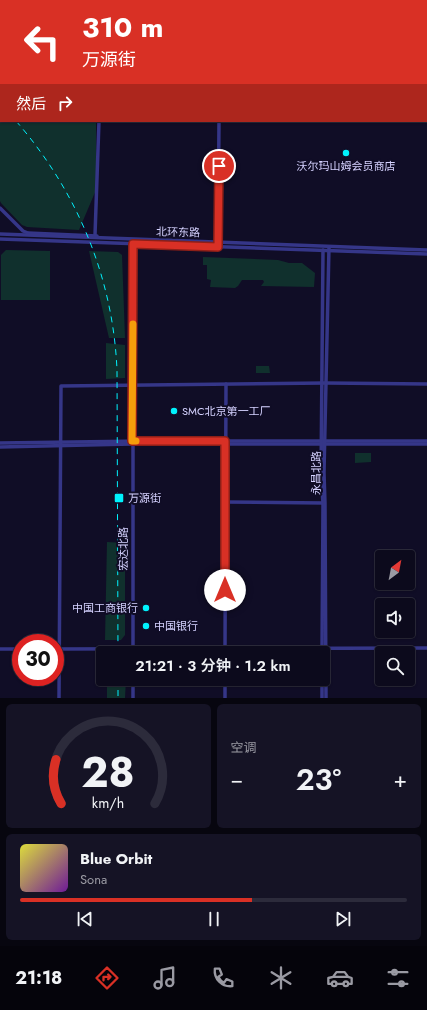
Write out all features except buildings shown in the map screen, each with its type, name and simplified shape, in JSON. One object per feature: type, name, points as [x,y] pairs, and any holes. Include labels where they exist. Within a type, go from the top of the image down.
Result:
[{"type":"street","points":[[95,235],[99,122]]},
{"type":"street","points":[[218,245],[219,122]]},
{"type":"street","points":[[0,208],[23,231],[28,233],[95,235],[101,239]]},
{"type":"street","name":"北环东路","points":[[0,234],[133,242]]},
{"type":"street","name":"北环东路","points":[[0,239],[323,249],[427,250]]},
{"type":"street","name":"宏达北路","points":[[133,242],[133,646]]},
{"type":"street","name":"永昌北路","points":[[323,249],[324,383]]},
{"type":"street","name":"北环东路","points":[[329,249],[427,254]]},
{"type":"street","name":"永昌北路","points":[[324,646],[324,503],[321,476],[329,249]]},
{"type":"street","points":[[57,634],[61,386],[324,383],[427,384]]},
{"type":"street","points":[[225,646],[226,384]]},
{"type":"street","points":[[0,443],[225,443],[427,440]]},
{"type":"street","points":[[323,442],[427,444]]},
{"type":"street","points":[[0,447],[60,444]]},
{"type":"street","points":[[225,502],[324,503]]},
{"type":"street","points":[[0,648],[12,648]]},
{"type":"street","points":[[64,648],[96,650]]},
{"type":"street","points":[[330,648],[427,648]]},
{"type":"street","points":[[59,686],[59,698]]},
{"type":"street","points":[[133,686],[133,698]]},
{"type":"street","points":[[225,686],[225,698]]},
{"type":"street","points":[[322,686],[322,698]]},
{"type":"street","name":"永昌北路","points":[[326,686],[326,698]]},
{"type":"green space","points":[[0,122],[96,122],[96,190],[79,230],[27,227],[22,225],[0,201]]},
{"type":"green space","points":[[6,250],[50,251],[50,300],[1,300],[1,255]]},
{"type":"green space","points":[[89,251],[118,252],[122,255],[125,338],[109,338]]},
{"type":"green space","points":[[203,257],[278,260],[289,263],[302,263],[315,273],[314,287],[261,286],[264,282],[263,280],[242,280],[235,288],[210,287],[211,280],[207,279],[207,265],[203,265]]},
{"type":"green space","points":[[106,343],[125,345],[125,378],[106,379]]},
{"type":"green space","points":[[256,366],[269,366],[270,373],[256,373]]},
{"type":"green space","points":[[355,453],[371,453],[371,462],[355,463]]},
{"type":"green space","points":[[107,542],[125,543],[125,635],[121,640],[105,640]]},
{"type":"green space","points":[[107,686],[126,686],[125,698],[107,698]]},
{"type":"railway","points":[[17,122],[38,148],[57,176],[74,206],[88,237],[108,302],[114,335],[117,370],[118,646]]},
{"type":"railway","points":[[118,686],[118,698]]},
{"type":"slow traffic","points":[[133,324],[132,441],[136,441]]},
{"type":"place","name":"沃尔玛山姆会员商店","points":[[346,153]]},
{"type":"place","name":"SMC北京第一工厂","points":[[174,411]]},
{"type":"place","name":"万源街","points":[[119,498]]},
{"type":"place","name":"中国工商银行","points":[[146,608]]},
{"type":"place","name":"中国银行","points":[[146,626]]},
{"type":"route","points":[[219,166],[218,247],[133,244],[132,441],[225,441],[225,590]]}]
